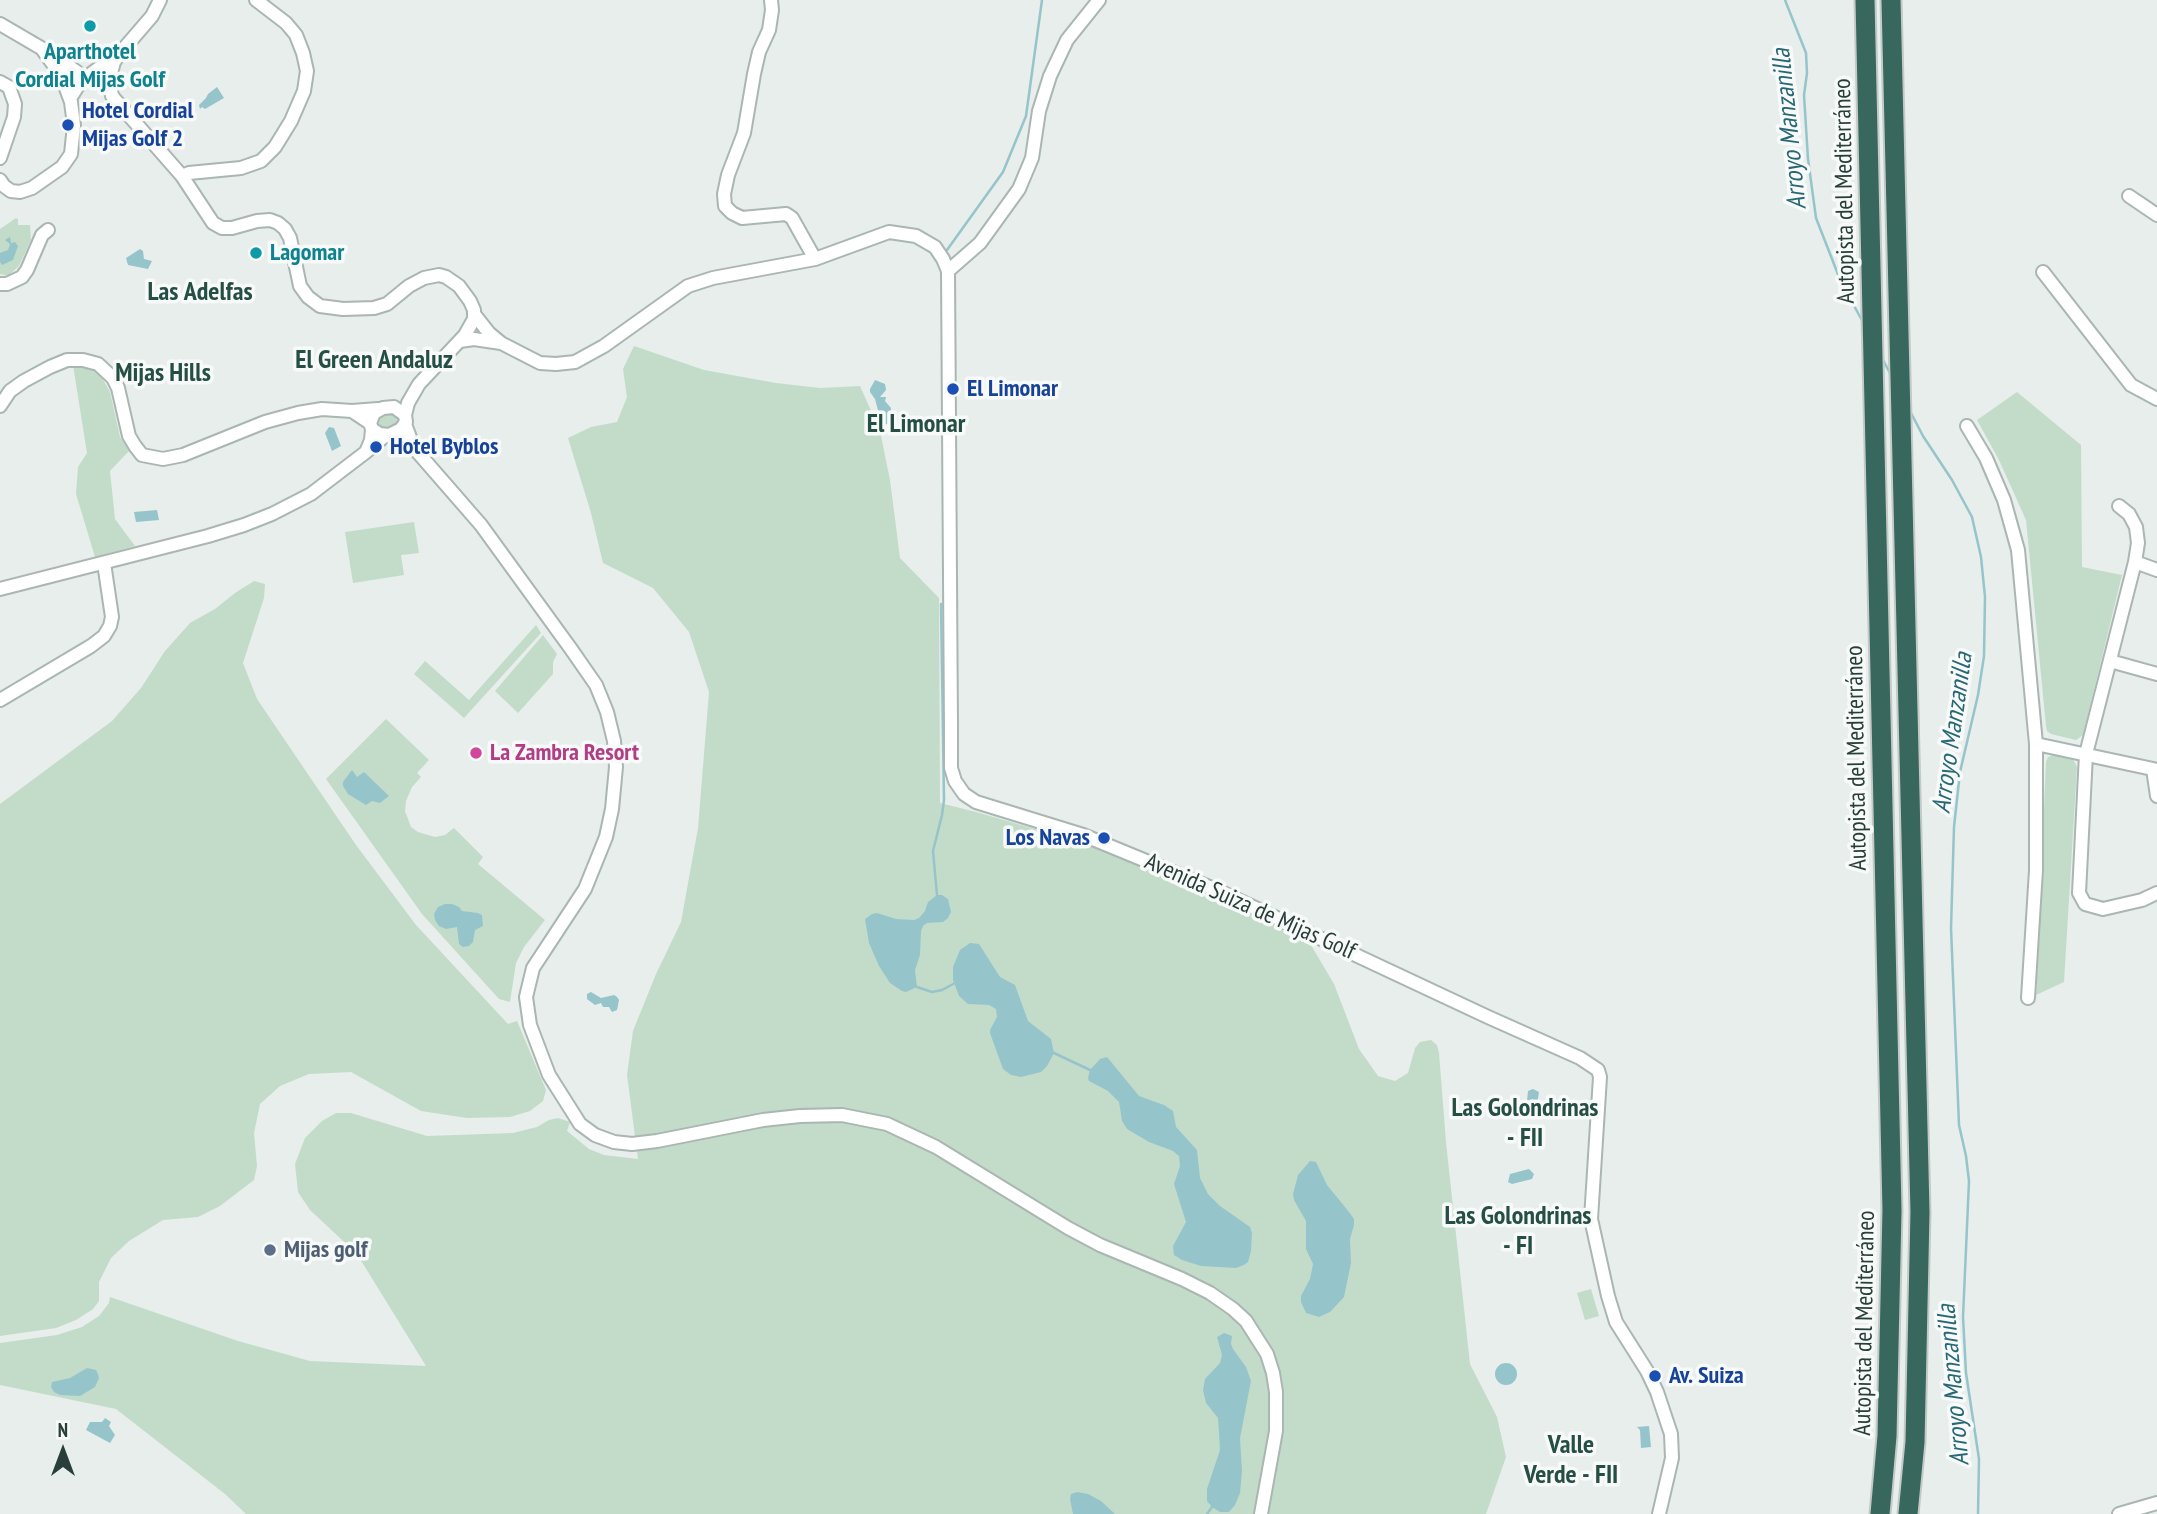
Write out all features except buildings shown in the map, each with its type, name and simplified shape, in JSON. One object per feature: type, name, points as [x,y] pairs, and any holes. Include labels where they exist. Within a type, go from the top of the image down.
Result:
[{"type":"highway","name":"Autopista del Mediterráneo","points":[[1865,0],[1892,1210],[1888,1436],[1880,1514]]},
{"type":"highway","name":"Autopista del Mediterráneo","points":[[1891,0],[1920,1212],[1915,1442],[1908,1514]]},
{"type":"street","points":[[112,96],[110,77],[114,62],[152,16],[160,0]]},
{"type":"street","points":[[182,176],[241,168],[261,161],[275,147],[291,121],[304,91],[307,71],[296,35],[286,23],[256,0]]},
{"type":"street","points":[[771,0],[768,30],[757,63],[744,133],[728,175],[724,194],[726,206],[742,218],[786,214],[792,218],[815,259]]},
{"type":"street","points":[[0,24],[99,81],[182,176],[213,223],[222,228],[232,228],[270,220],[285,229],[290,238],[300,286],[307,297],[320,306],[343,309],[373,308],[387,304],[424,278],[439,275],[459,286],[470,301],[474,314],[501,343],[540,363],[556,364],[575,362],[604,346],[688,286],[713,278],[815,259],[889,232],[925,239],[935,247],[946,265],[980,243],[1018,189],[1032,158],[1039,111],[1050,76],[1067,40],[1099,0]]},
{"type":"street","points":[[42,49],[61,75],[71,99]]},
{"type":"street","points":[[1,185],[11,191],[20,192],[32,188],[62,167],[71,153],[73,136],[70,85],[74,76],[84,74],[121,52]]},
{"type":"street","points":[[0,82],[9,87],[15,104],[14,117],[0,158]]},
{"type":"street","points":[[2129,196],[2157,215]]},
{"type":"street","points":[[0,284],[7,284],[22,276],[41,235],[48,230]]},
{"type":"street","name":"Avenida Suiza de Mijas Golf","points":[[946,265],[951,768],[955,781],[964,794],[976,803],[1083,835],[1219,891],[1580,1058],[1598,1070],[1601,1077],[1591,1219],[1616,1322],[1647,1371],[1671,1434],[1672,1458],[1659,1514]]},
{"type":"street","points":[[2043,272],[2131,385],[2157,399]]},
{"type":"street","points":[[0,589],[208,536],[272,514],[311,494],[389,435],[397,432],[405,420],[406,408],[419,384],[460,341],[474,314]]},
{"type":"street","points":[[460,341],[474,339],[501,343]]},
{"type":"street","points":[[0,406],[10,391],[23,381],[67,360],[83,360],[98,364],[113,378],[118,388],[129,436],[142,455],[163,459],[183,455],[265,422],[298,413],[322,409],[352,411],[394,407],[405,420],[414,448]]},
{"type":"street","points":[[366,452],[373,437],[372,416],[378,409]]},
{"type":"street","points":[[352,411],[361,415],[371,426],[414,448],[481,525],[572,649],[596,685],[607,712],[616,766],[606,837],[585,889],[533,968],[526,997],[530,1025],[548,1075],[580,1124],[595,1135],[614,1142],[632,1144],[763,1120],[800,1116],[842,1115],[887,1125],[936,1147],[1100,1245],[1210,1293],[1246,1321],[1268,1354],[1273,1373],[1276,1431],[1261,1514]]},
{"type":"street","points":[[1967,426],[1986,458],[2004,500],[2018,550],[2036,744],[2036,870],[2028,998]]},
{"type":"street","points":[[2119,506],[2129,514],[2136,527],[2138,543],[2085,754],[2079,893],[2085,904],[2103,909],[2142,900],[2157,893]]},
{"type":"street","points":[[2135,562],[2157,570]]},
{"type":"street","points":[[0,701],[104,636],[112,617],[104,563]]},
{"type":"street","points":[[2110,661],[2157,674]]},
{"type":"street","points":[[2036,744],[2155,770],[2157,796]]},
{"type":"street","points":[[2119,1514],[2157,1503]]},
{"type":"green space","points":[[16,218],[18,225],[30,225],[31,240],[19,266],[8,276],[0,274],[0,229]]},
{"type":"green space","points":[[634,346],[704,370],[776,383],[820,388],[860,386],[880,431],[890,480],[900,558],[939,598],[940,803],[1080,842],[1165,876],[1308,940],[1334,984],[1359,1049],[1378,1076],[1395,1081],[1408,1073],[1415,1048],[1420,1042],[1431,1040],[1437,1045],[1470,1364],[1497,1417],[1506,1457],[1486,1514],[246,1514],[225,1494],[116,1409],[0,1385],[0,1343],[57,1335],[82,1327],[99,1316],[109,1303],[110,1297],[238,1341],[310,1361],[426,1366],[357,1254],[310,1210],[298,1192],[295,1164],[305,1138],[322,1121],[336,1113],[351,1113],[427,1136],[513,1133],[558,1118],[570,1122],[567,1131],[589,1149],[604,1155],[638,1159],[627,1075],[633,1031],[681,922],[698,828],[709,692],[689,632],[653,588],[603,563],[568,438],[591,427],[617,422],[627,397],[623,369]]},
{"type":"green space","points":[[73,365],[90,367],[101,376],[110,392],[120,437],[129,451],[110,471],[115,519],[135,546],[95,557],[76,494],[78,467],[87,453]]},
{"type":"green space","points":[[2017,392],[2081,445],[2082,567],[2122,575],[2083,735],[2076,740],[2047,731],[2026,520],[1999,460],[1977,420]]},
{"type":"green space","points":[[394,413],[401,422],[392,431],[378,428],[375,420],[378,416]]},
{"type":"green space","points":[[414,522],[419,553],[401,555],[404,575],[353,583],[345,532]]},
{"type":"green space","points":[[254,581],[265,584],[264,598],[243,663],[257,699],[356,845],[416,925],[508,1024],[517,1021],[546,1090],[543,1101],[530,1111],[510,1117],[467,1118],[421,1111],[351,1072],[309,1074],[280,1086],[260,1104],[254,1133],[257,1166],[254,1180],[220,1206],[198,1217],[163,1220],[129,1241],[111,1258],[99,1282],[99,1301],[93,1309],[76,1320],[56,1328],[0,1336],[0,804],[112,721],[141,688],[165,651],[190,623]]},
{"type":"green space","points":[[536,625],[541,633],[464,718],[414,674],[425,661],[469,700]]},
{"type":"green space","points":[[543,635],[557,654],[553,662],[553,674],[518,713],[495,691]]},
{"type":"green space","points":[[386,719],[429,760],[417,773],[421,777],[412,787],[406,801],[405,811],[411,827],[435,837],[445,835],[454,828],[483,857],[478,864],[545,920],[524,947],[516,963],[510,1002],[499,999],[422,914],[326,779]]},
{"type":"green space","points":[[2054,755],[2073,759],[2077,767],[2064,982],[2036,995],[2046,762],[2048,757]]},
{"type":"green space","points":[[1591,1289],[1599,1316],[1585,1320],[1577,1293]]},
{"type":"water","points":[[217,87],[224,98],[200,109],[199,105]]},
{"type":"water","points":[[10,237],[11,243],[15,242],[18,246],[13,260],[2,265],[0,253],[8,250],[10,244],[5,240]]},
{"type":"water","points":[[140,249],[144,259],[152,261],[148,269],[128,265],[126,258]]},
{"type":"water","points":[[875,380],[885,384],[886,390],[880,397],[886,397],[885,401],[891,408],[890,423],[882,425],[875,399],[870,392]]},
{"type":"water","points":[[329,427],[334,428],[341,446],[332,451],[325,433]]},
{"type":"water","points":[[157,510],[159,520],[136,522],[134,512]]},
{"type":"water","points":[[352,770],[357,777],[364,772],[389,796],[380,803],[372,801],[366,805],[348,794],[343,782]]},
{"type":"water","points":[[937,895],[948,899],[951,912],[943,922],[927,923],[923,926],[920,955],[915,970],[917,987],[902,991],[890,983],[879,966],[869,943],[865,919],[877,913],[896,919],[914,920],[919,918],[928,902]]},
{"type":"water","points":[[445,904],[482,915],[483,926],[475,930],[473,942],[469,946],[463,947],[459,944],[457,927],[446,929],[439,926],[435,920],[434,914],[438,907]]},
{"type":"water","points":[[970,943],[979,944],[1000,977],[1015,985],[1028,1021],[1051,1039],[1054,1053],[1041,1072],[1021,1077],[1011,1075],[1003,1069],[990,1033],[997,1017],[996,1009],[989,1005],[968,1004],[959,996],[953,980],[953,967],[960,950]]},
{"type":"water","points":[[591,992],[601,998],[614,995],[617,997],[617,1010],[612,1012],[601,1003],[595,1005],[587,999],[587,994]]},
{"type":"water","points":[[1107,1057],[1139,1096],[1173,1111],[1176,1127],[1197,1150],[1200,1178],[1208,1194],[1250,1227],[1251,1251],[1248,1262],[1244,1265],[1236,1268],[1201,1266],[1174,1255],[1173,1246],[1186,1222],[1174,1184],[1180,1166],[1179,1156],[1127,1129],[1122,1121],[1119,1102],[1108,1091],[1089,1081],[1090,1070],[1100,1059]]},
{"type":"water","points":[[1533,1089],[1539,1092],[1536,1112],[1531,1115],[1526,1111],[1528,1091]]},
{"type":"water","points":[[1310,1161],[1316,1162],[1327,1185],[1354,1219],[1350,1239],[1351,1263],[1344,1297],[1330,1312],[1319,1317],[1306,1313],[1301,1302],[1313,1264],[1306,1249],[1306,1221],[1293,1194],[1298,1175]]},
{"type":"water","points":[[1529,1169],[1534,1174],[1532,1179],[1512,1184],[1508,1182],[1510,1174]]},
{"type":"water","points":[[1224,1333],[1232,1336],[1233,1349],[1246,1367],[1251,1381],[1240,1438],[1240,1493],[1229,1512],[1220,1512],[1207,1501],[1207,1489],[1220,1450],[1218,1418],[1206,1403],[1203,1390],[1205,1379],[1220,1363],[1222,1355],[1217,1337]]},
{"type":"water","points":[[1506,1363],[1516,1370],[1517,1374],[1510,1384],[1506,1385],[1496,1378],[1495,1374],[1502,1364]]},
{"type":"water","points":[[87,1368],[96,1370],[98,1374],[95,1387],[80,1396],[54,1392],[52,1382],[70,1378]]},
{"type":"water","points":[[105,1418],[111,1422],[109,1426],[115,1435],[110,1443],[86,1430],[90,1422],[102,1422]]},
{"type":"water","points":[[1649,1426],[1651,1447],[1641,1448],[1640,1430],[1637,1427]]},
{"type":"water","points":[[1077,1492],[1101,1501],[1115,1514],[1073,1514],[1070,1499],[1071,1494]]},
{"type":"waterway","points":[[947,250],[1003,172],[1026,116],[1042,0]]},
{"type":"waterway","name":"Arroyo Manzanilla","points":[[1785,0],[1806,53],[1804,95],[1808,159],[1816,218],[1841,282],[1864,324]]},
{"type":"waterway","name":"Arroyo Manzanilla","points":[[1882,358],[1892,377]]},
{"type":"waterway","name":"Arroyo Manzanilla","points":[[1910,411],[1972,517],[1981,557],[1985,597],[1984,656],[1960,772],[1954,827],[1951,928],[1959,1125],[1969,1181],[1963,1317],[1966,1373],[1979,1459],[1978,1514]]},
{"type":"waterway","points":[[937,895],[933,851],[944,800],[941,604]]},
{"type":"waterway","points":[[917,987],[932,992],[955,983]]},
{"type":"waterway","points":[[1054,1053],[1090,1070]]},
{"type":"waterway","points":[[1207,1514],[1212,1507]]},
{"type":"place","name":"Aparthotel Cordial Mijas Golf","points":[[90,26]]},
{"type":"place","name":"Hotel Cordial Mijas Golf 2","points":[[68,125]]},
{"type":"place","name":"Lagomar","points":[[256,253]]},
{"type":"place","name":"El Limonar","points":[[953,389]]},
{"type":"place","name":"Hotel Byblos","points":[[376,447]]},
{"type":"place","name":"La Zambra Resort","points":[[476,753]]},
{"type":"place","name":"Los Navas","points":[[1104,838]]},
{"type":"place","name":"Mijas golf","points":[[270,1250]]},
{"type":"place","name":"Av. Suiza","points":[[1655,1376]]},
{"type":"district","name":"Las Adelfas","points":[[200,293]]},
{"type":"district","name":"El Green Andaluz","points":[[374,361]]},
{"type":"district","name":"Mijas Hills","points":[[163,374]]},
{"type":"district","name":"El Limonar","points":[[916,425]]},
{"type":"district","name":"Las Golondrinas - FII","points":[[1525,1124]]},
{"type":"district","name":"Las Golondrinas - FI","points":[[1518,1232]]},
{"type":"district","name":"Valle Verde - FII","points":[[1571,1461]]}]
